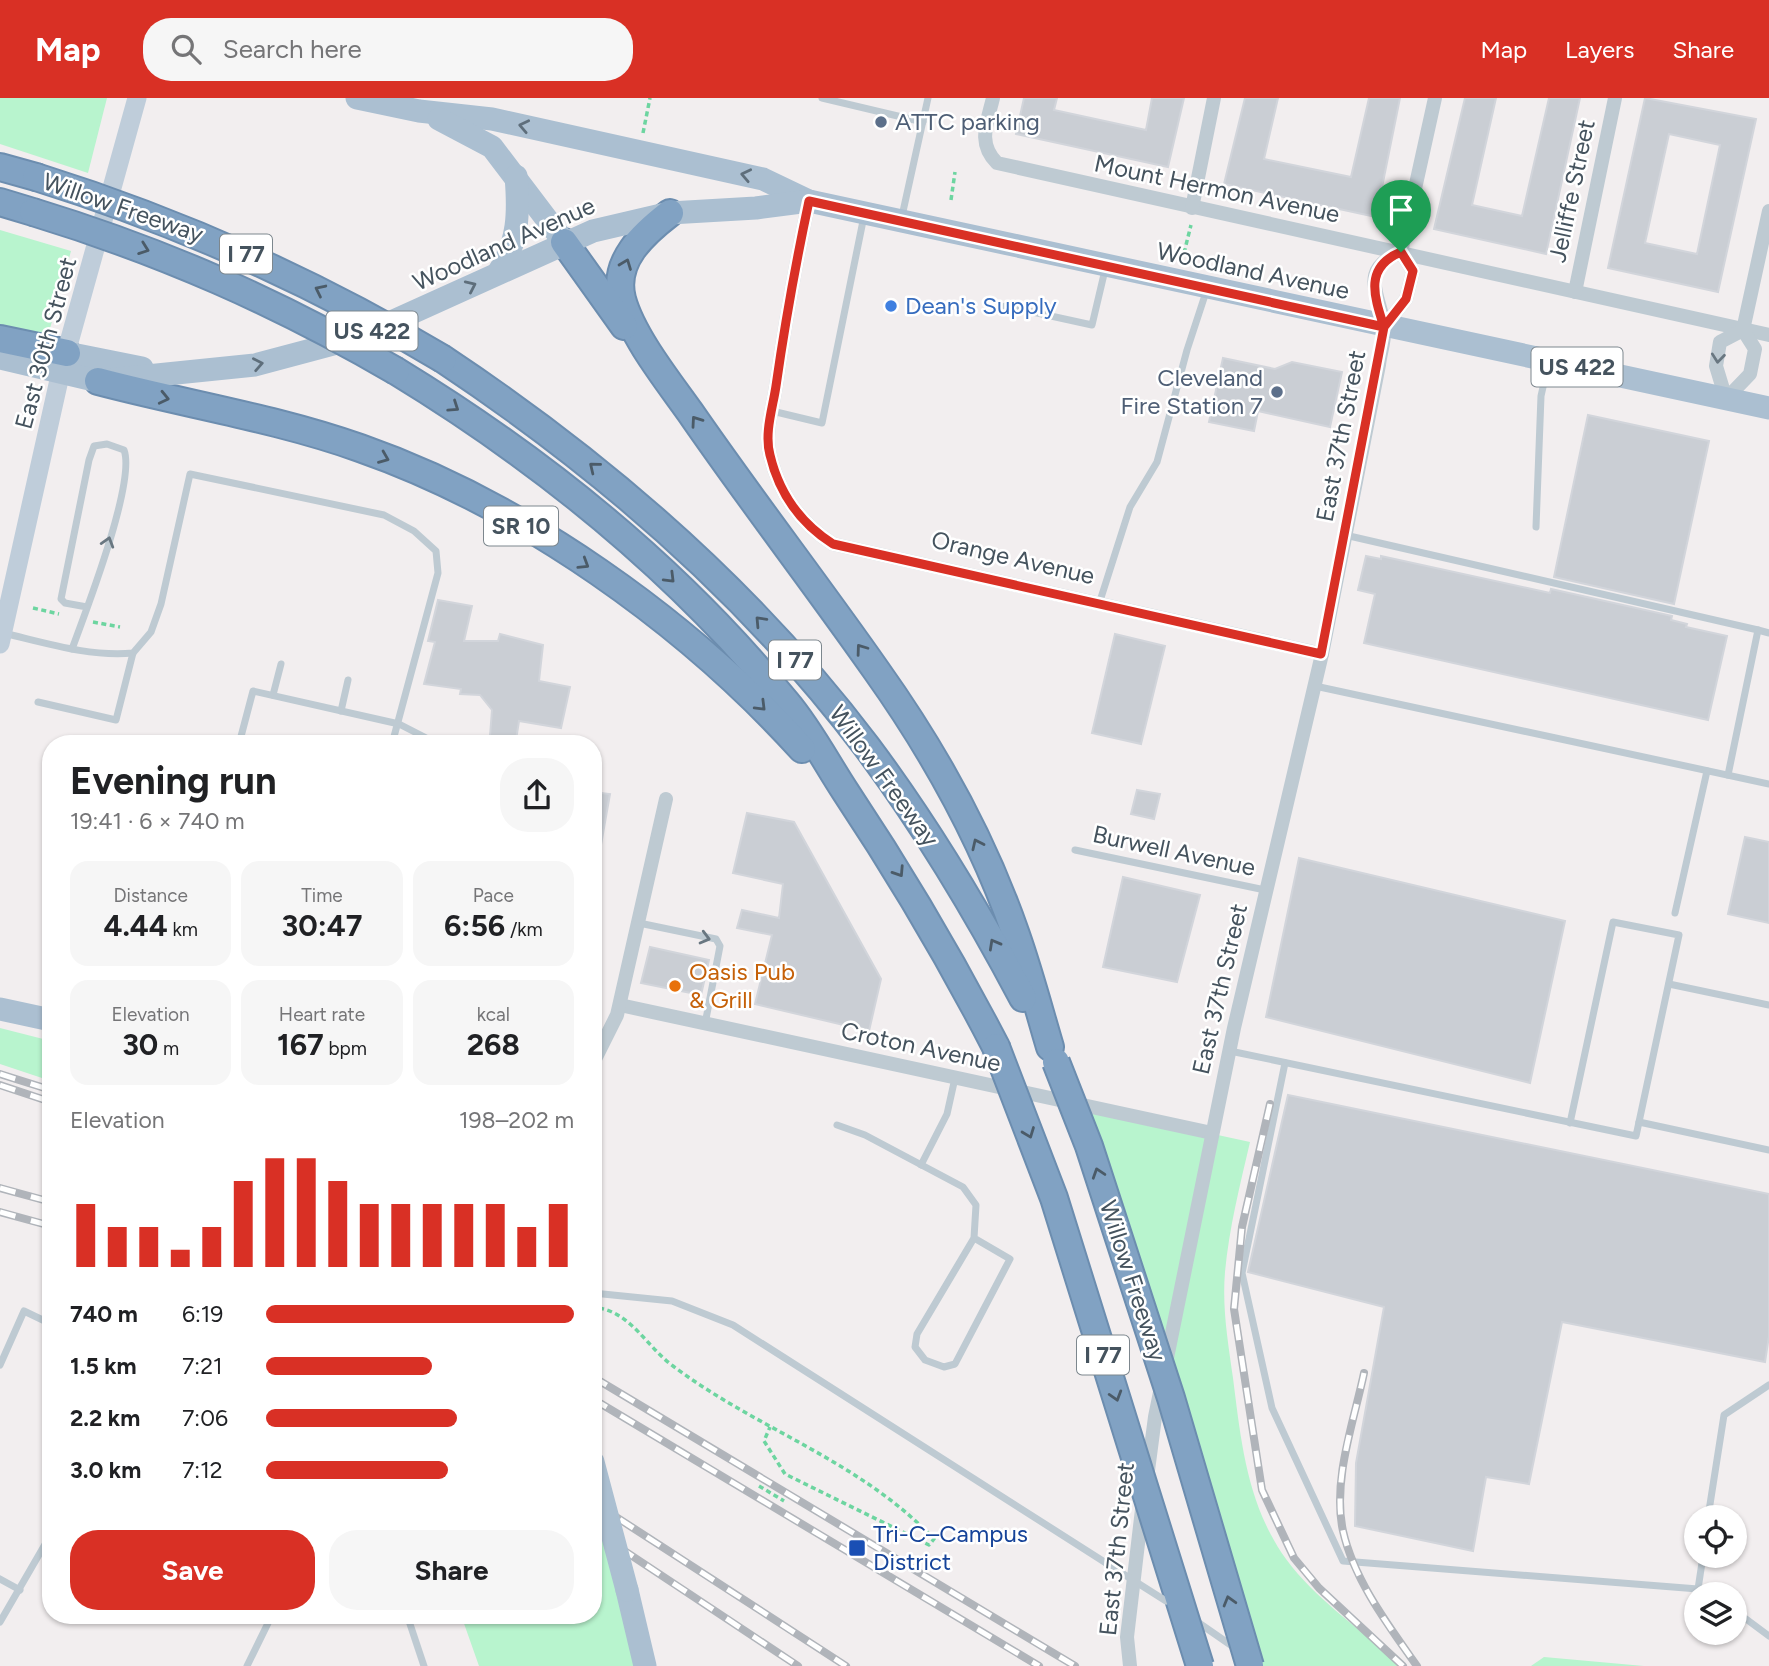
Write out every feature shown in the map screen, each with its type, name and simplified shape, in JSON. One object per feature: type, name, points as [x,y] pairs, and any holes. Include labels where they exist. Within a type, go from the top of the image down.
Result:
[{"type":"highway","name":"Willow Freeway","points":[[0,167],[36,177],[219,242],[337,298],[443,359],[538,424],[640,505],[690,550],[782,645],[866,746],[929,836],[995,945],[1053,1054],[1089,1146],[1171,1398],[1250,1666]]},
{"type":"highway","name":"Willow Freeway","points":[[0,202],[91,230],[278,305],[449,403],[554,478],[655,563],[748,658],[788,705],[932,925],[996,1046],[1054,1198],[1200,1666]]},
{"type":"highway","points":[[670,213],[646,231],[631,251],[620,287],[629,317],[675,390],[876,670],[916,731],[970,828],[1001,897],[1016,935],[1053,1054]]},
{"type":"highway","points":[[564,242],[630,335],[675,390]]},
{"type":"highway","points":[[0,339],[64,362]]},
{"type":"highway","name":"SR 10","points":[[98,380],[361,448],[448,486],[526,528],[590,567],[686,636],[772,717],[861,815]]},
{"type":"main road","name":"East 30th Street","points":[[1,639],[64,362],[137,98]]},
{"type":"main road","name":"Woodland Avenue","points":[[357,98],[419,111],[492,119],[763,179],[809,201],[1769,408]]},
{"type":"main road","points":[[419,111],[479,138],[502,157],[564,242]]},
{"type":"main road","points":[[498,273],[509,257],[516,230],[516,176]]},
{"type":"main road","name":"Woodland Avenue","points":[[64,362],[98,380],[166,372],[223,370],[320,350],[382,327],[564,242],[622,222],[670,213],[756,208],[809,201]]},
{"type":"main road","name":"US 422","points":[[0,358],[64,362]]},
{"type":"main road","points":[[64,362],[166,372]]},
{"type":"main road","points":[[0,1009],[42,1018]]},
{"type":"main road","points":[[602,1496],[645,1666]]},
{"type":"street","name":"Mount Hermon Avenue","points":[[993,98],[983,139],[987,153],[997,163],[1769,335]]},
{"type":"street","points":[[1192,208],[1214,98]]},
{"type":"street","name":"East 37th Street","points":[[1384,327],[1406,299],[1413,271],[1401,252],[1435,98]]},
{"type":"street","name":"Jelliffe Street","points":[[1575,292],[1615,98]]},
{"type":"street","name":"Orange Avenue","points":[[809,201],[792,274],[771,417],[769,452],[785,496],[816,533],[833,544],[1321,654]]},
{"type":"street","points":[[1743,330],[1720,342],[1716,366],[1726,399],[1750,374],[1755,349],[1743,330],[1769,211]]},
{"type":"street","name":"East 37th Street","points":[[1130,1666],[1129,1623],[1155,1417],[1229,1051],[1314,686],[1345,535],[1384,327],[1374,292],[1379,265],[1401,252]]},
{"type":"street","points":[[602,1047],[620,1005],[666,799]]},
{"type":"street","name":"Croton Avenue","points":[[620,1005],[1212,1133]]},
{"type":"lane","points":[[822,98],[923,122]]},
{"type":"lane","points":[[901,220],[928,98]]},
{"type":"lane","points":[[771,417],[822,423],[865,212]]},
{"type":"lane","points":[[1005,306],[1092,326],[1106,266]]},
{"type":"lane","points":[[1099,604],[1130,507],[1157,461],[1207,288]]},
{"type":"lane","points":[[1536,527],[1541,396],[1549,361]]},
{"type":"lane","points":[[72,649],[87,607],[111,535],[129,462],[124,450],[107,444],[94,446],[89,460],[61,599],[65,603],[87,607]]},
{"type":"lane","points":[[38,702],[116,719],[133,653],[151,632],[161,604],[190,474],[384,515],[414,531],[436,551],[438,573],[395,735]]},
{"type":"lane","points":[[1345,535],[1769,633]]},
{"type":"lane","points":[[1728,775],[1758,631]]},
{"type":"lane","points":[[1,639],[109,655],[133,653]]},
{"type":"lane","points":[[273,695],[281,664]]},
{"type":"lane","points":[[341,711],[348,680]]},
{"type":"lane","points":[[1314,686],[1769,784]]},
{"type":"lane","points":[[241,735],[253,691],[399,724],[420,735]]},
{"type":"lane","points":[[1675,914],[1707,771]]},
{"type":"lane","name":"Burwell Avenue","points":[[1075,850],[1265,890]]},
{"type":"lane","points":[[1229,1051],[1570,1123],[1636,1136],[1679,935],[1614,922],[1570,1123]]},
{"type":"lane","points":[[639,923],[716,939],[720,946],[705,1024]]},
{"type":"lane","points":[[1669,984],[1769,1005]]},
{"type":"lane","points":[[1285,1063],[1242,1273],[1272,1408],[1343,1561],[1684,1588]]},
{"type":"lane","points":[[920,1165],[947,1114],[955,1078]]},
{"type":"lane","points":[[1639,1122],[1769,1150]]},
{"type":"lane","points":[[837,1125],[865,1135],[963,1187],[976,1205],[974,1238],[917,1334],[915,1347],[925,1360],[944,1367],[955,1364],[1010,1259],[974,1238]]},
{"type":"lane","points":[[602,1294],[672,1301],[733,1325],[1166,1601],[1263,1666]]},
{"type":"lane","points":[[0,1365],[24,1311],[42,1320]]},
{"type":"lane","points":[[1711,1505],[1724,1415],[1769,1385]]},
{"type":"lane","points":[[0,1622],[42,1551]]},
{"type":"lane","points":[[0,1579],[20,1590]]},
{"type":"lane","points":[[1747,1620],[1769,1636]]},
{"type":"lane","points":[[247,1666],[268,1624]]},
{"type":"lane","points":[[410,1624],[424,1666]]},
{"type":"path","points":[[643,133],[650,98]]},
{"type":"path","points":[[951,200],[955,172]]},
{"type":"path","points":[[1184,253],[1191,225]]},
{"type":"path","points":[[602,1310],[619,1315],[673,1366],[770,1427],[848,1468],[894,1501],[934,1539],[929,1545],[785,1474],[764,1441],[770,1427]]},
{"type":"path","points":[[759,1486],[784,1501]]},
{"type":"green space","points":[[0,98],[107,98],[88,173],[0,144]]},
{"type":"green space","points":[[0,230],[71,251],[48,336],[0,333]]},
{"type":"green space","points":[[0,1028],[42,1039],[42,1078],[0,1064]]},
{"type":"green space","points":[[1075,1104],[1250,1142],[1229,1239],[1224,1299],[1239,1425],[1254,1495],[1273,1538],[1286,1559],[1311,1588],[1403,1666],[1250,1666]]},
{"type":"green space","points":[[602,1530],[645,1666],[479,1666],[464,1624],[602,1624]]},
{"type":"green space","points":[[1544,1657],[1644,1666],[1531,1666]]},
{"type":"building","points":[[1024,98],[1057,98],[1054,110],[1146,130],[1152,98],[1184,98],[1168,167],[1016,134]]},
{"type":"building","points":[[1245,98],[1278,98],[1264,159],[1351,177],[1369,98],[1400,98],[1376,217],[1224,184]]},
{"type":"building","points":[[1465,98],[1496,98],[1472,205],[1522,216],[1549,98],[1580,98],[1546,254],[1434,229]]},
{"type":"building","points":[[1645,98],[1756,119],[1718,292],[1608,268]],"holes":[[[1669,134],[1720,145],[1697,254],[1645,243]]]},
{"type":"building","name":"Cleveland Fire Station 7","points":[[1223,358],[1275,369],[1292,362],[1342,372],[1330,427],[1258,411],[1254,431],[1209,422]]},
{"type":"building","points":[[1588,415],[1709,441],[1674,604],[1554,577]]},
{"type":"building","points":[[1366,556],[1381,559],[1381,556],[1550,593],[1551,589],[1672,616],[1671,620],[1687,624],[1686,627],[1727,636],[1708,720],[1364,643],[1375,594],[1358,590]]},
{"type":"building","points":[[438,600],[472,606],[464,641],[498,641],[500,634],[543,645],[539,681],[570,687],[561,728],[519,721],[517,735],[490,735],[492,710],[480,695],[460,694],[461,689],[424,684],[435,642],[428,641]]},
{"type":"building","points":[[1115,634],[1165,646],[1141,744],[1092,733]]},
{"type":"building","points":[[1137,790],[1160,794],[1154,819],[1131,814]]},
{"type":"building","points":[[602,793],[610,794],[602,839]]},
{"type":"building","points":[[747,813],[794,822],[881,979],[869,1031],[755,1004],[772,935],[737,928],[742,910],[779,918],[783,884],[733,873]]},
{"type":"building","points":[[1745,837],[1769,842],[1769,923],[1728,914]]},
{"type":"building","points":[[1299,858],[1565,921],[1530,1083],[1266,1017]]},
{"type":"building","points":[[1123,877],[1200,895],[1177,982],[1103,967]]},
{"type":"building","points":[[650,947],[709,960],[701,995],[641,983]]},
{"type":"building","points":[[1288,1095],[1769,1194],[1769,1336],[1765,1362],[1562,1322],[1529,1484],[1486,1477],[1473,1551],[1355,1526],[1356,1463],[1384,1307],[1248,1272]]},
{"type":"railway","points":[[0,1074],[42,1087]]},
{"type":"railway","points":[[0,1085],[42,1099]]},
{"type":"railway","points":[[1270,1104],[1242,1227],[1234,1309],[1262,1490],[1294,1558],[1319,1588],[1403,1666]]},
{"type":"railway","points":[[0,1188],[42,1200]]},
{"type":"railway","points":[[0,1212],[42,1224]]},
{"type":"railway","points":[[1364,1373],[1342,1472],[1340,1512],[1343,1531],[1355,1567],[1364,1584],[1417,1666]]},
{"type":"railway","points":[[602,1382],[1075,1666]]},
{"type":"railway","points":[[602,1404],[1039,1666]]},
{"type":"railway","points":[[602,1508],[846,1666]]},
{"type":"railway","points":[[602,1536],[798,1666]]},
{"type":"place","name":"ATTC parking","points":[[881,122]]},
{"type":"place","name":"Dean's Supply","points":[[891,306]]},
{"type":"place","name":"Cleveland Fire Station 7","points":[[1277,392]]},
{"type":"place","name":"Oasis Pub & Grill","points":[[675,986]]},
{"type":"place","name":"Tri-C–Campus District","points":[[857,1548]]},
{"type":"route","points":[[1401,252],[1379,265],[1374,292],[1384,327],[1379,365],[1321,654],[833,544],[816,533],[801,517],[785,496],[777,478],[769,452],[770,423],[792,274],[809,201],[1384,327],[1406,299],[1413,271],[1401,252]]}]
